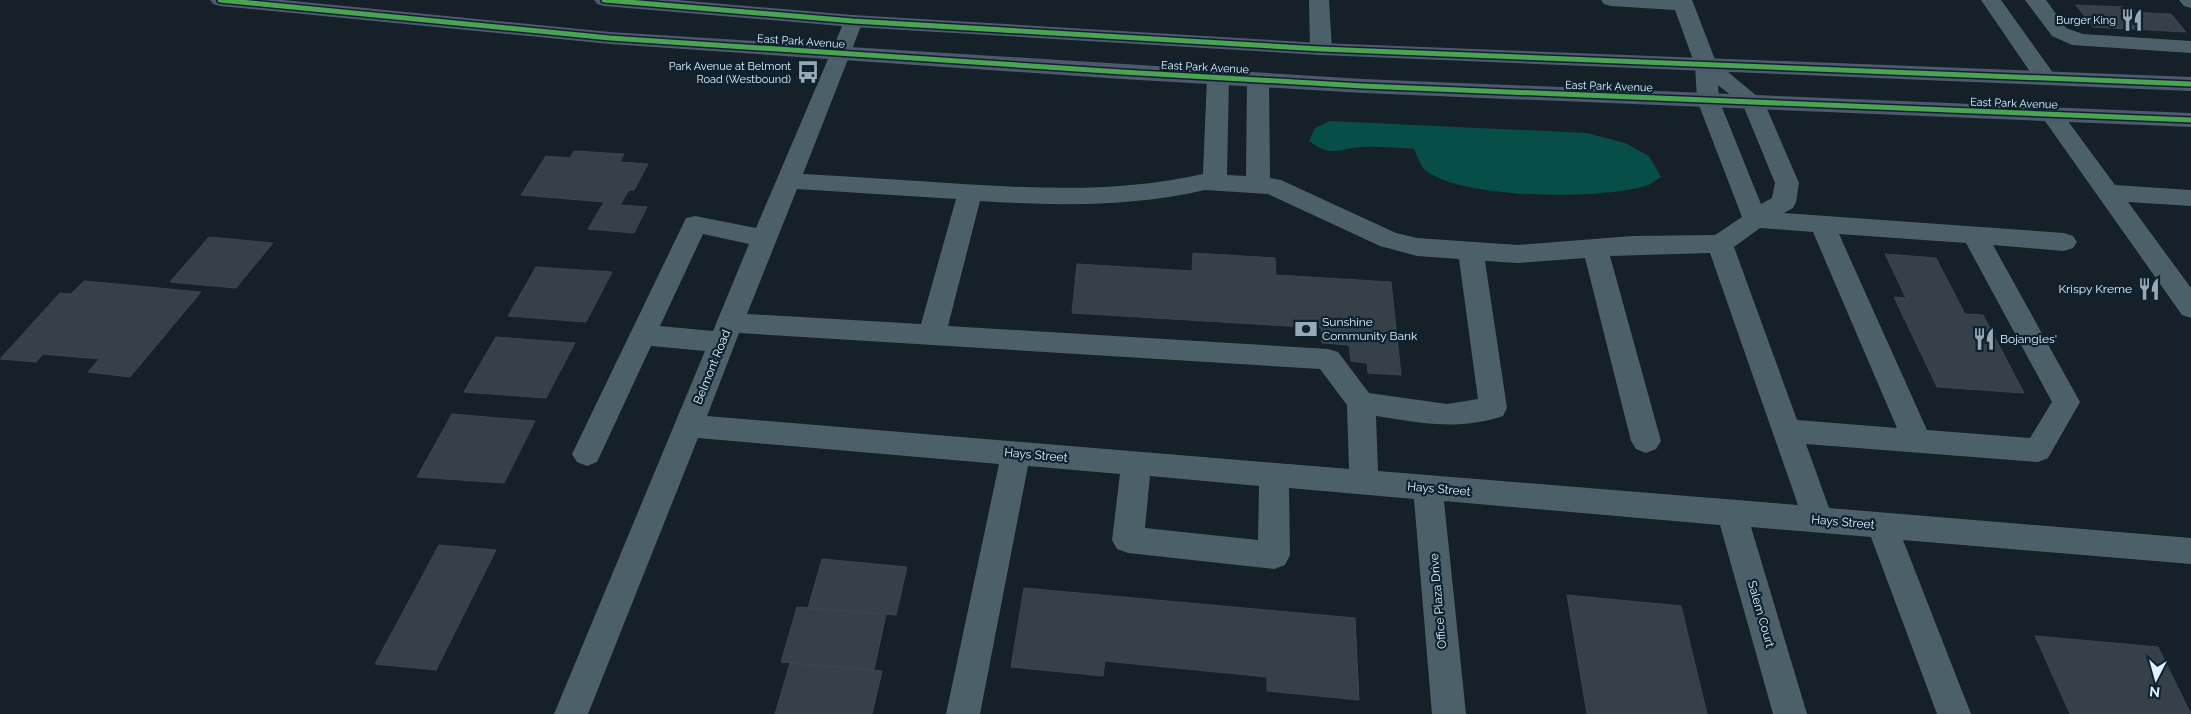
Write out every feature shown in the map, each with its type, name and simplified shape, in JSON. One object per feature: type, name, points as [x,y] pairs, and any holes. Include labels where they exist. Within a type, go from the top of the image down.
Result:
[{"type":"main road","name":"East Park Avenue","points":[[220,0],[600,37],[1258,80],[2191,120]]},
{"type":"main road","name":"East Park Avenue","points":[[604,0],[668,3],[853,21],[1321,48],[1706,66],[2045,77],[2191,84]]},
{"type":"street","points":[[1320,0],[1321,48]]},
{"type":"street","points":[[1611,0],[1683,2],[1706,66],[1708,100],[1755,219]]},
{"type":"street","points":[[1992,0],[2045,77]]},
{"type":"street","points":[[2035,0],[2059,32],[2080,40],[2191,47]]},
{"type":"street","name":"Belmont Road","points":[[571,714],[853,21]]},
{"type":"street","points":[[788,181],[1032,196],[1108,196],[1170,190],[1205,182],[1272,186],[1389,240],[1417,247],[1518,254],[1595,248],[1720,244],[1741,231],[1755,219],[1784,202],[1787,183],[1753,102],[1706,66]]},
{"type":"street","points":[[1214,183],[1218,77]]},
{"type":"street","points":[[1258,80],[1258,186]]},
{"type":"street","points":[[2051,114],[2107,193],[2182,284],[2191,308]]},
{"type":"street","points":[[932,335],[970,192]]},
{"type":"street","points":[[2107,193],[2191,198]]},
{"type":"street","points":[[1755,219],[2064,242]]},
{"type":"street","points":[[587,454],[695,224],[764,239]]},
{"type":"street","points":[[1822,224],[1917,441]]},
{"type":"street","points":[[1786,431],[2038,450],[2066,402],[1975,236]]},
{"type":"street","points":[[1720,244],[1818,520]]},
{"type":"street","points":[[1595,248],[1646,441]]},
{"type":"street","points":[[1362,403],[1447,416],[1493,408],[1471,251]]},
{"type":"street","points":[[644,335],[727,332],[932,335],[1328,359],[1362,403],[1364,482]]},
{"type":"street","name":"Hays Street","points":[[688,426],[2191,551]]},
{"type":"street","points":[[963,714],[1016,453]]},
{"type":"street","points":[[1136,463],[1128,540],[1274,555],[1274,475]]},
{"type":"street","name":"Office Plaza Drive","points":[[1428,488],[1448,714]]},
{"type":"street","name":"Salem Court","points":[[1732,514],[1790,714]]},
{"type":"street","points":[[1882,526],[1954,714]]},
{"type":"shaded area","points":[[1330,121],[1587,133],[1625,143],[1649,156],[1661,177],[1651,184],[1628,190],[1568,195],[1499,192],[1467,187],[1441,179],[1424,169],[1414,149],[1368,147],[1329,151],[1309,141],[1315,128]]},
{"type":"building","name":"Burger King","points":[[2076,5],[2124,7],[2127,12],[2171,14],[2186,32],[2093,27]]},
{"type":"building","points":[[574,151],[624,154],[620,162],[648,164],[634,190],[629,190],[620,205],[647,207],[634,233],[588,229],[604,202],[521,195],[546,156],[570,158]]},
{"type":"building","points":[[209,237],[273,243],[236,288],[170,282]]},
{"type":"building","points":[[1193,253],[1275,258],[1276,275],[1391,282],[1401,375],[1368,373],[1367,363],[1351,361],[1349,345],[1322,343],[1321,328],[1072,313],[1077,264],[1192,271]]},
{"type":"building","points":[[1885,254],[1936,258],[1965,314],[1983,315],[2024,393],[1937,387],[1894,297],[1906,298]]},
{"type":"building","points":[[536,267],[612,272],[586,322],[508,316]]},
{"type":"building","points":[[84,281],[201,292],[130,377],[88,372],[99,359],[43,354],[36,362],[0,359],[60,293],[71,294]]},
{"type":"building","points":[[496,337],[575,343],[546,398],[464,392]]},
{"type":"building","points":[[452,414],[535,421],[504,483],[417,477]]},
{"type":"building","points":[[439,545],[496,550],[436,670],[375,664]]},
{"type":"building","points":[[822,559],[907,567],[896,615],[808,608]]},
{"type":"building","points":[[1024,588],[1355,618],[1359,700],[1267,691],[1267,677],[1105,661],[1103,676],[1011,667]]},
{"type":"building","points":[[1567,595],[1681,606],[1707,714],[1587,714]]},
{"type":"building","points":[[797,607],[886,614],[874,670],[781,662]]},
{"type":"building","points":[[2035,636],[2158,647],[2191,714],[2070,714]]},
{"type":"building","points":[[790,663],[882,671],[872,714],[775,714]]},
{"type":"cycle path","points":[[220,0],[610,38],[1122,72],[1363,86],[2191,120]]},
{"type":"cycle path","points":[[604,0],[853,21],[1321,49],[2191,84]]},
{"type":"place","name":"Burger King","points":[[2132,20]]},
{"type":"place","name":"Park Avenue at Belmont Road (Westbound)","points":[[808,72]]},
{"type":"place","name":"Krispy Kreme","points":[[2149,289]]},
{"type":"place","name":"Sunshine Community Bank","points":[[1306,329]]},
{"type":"place","name":"Bojangles'","points":[[1984,339]]}]
